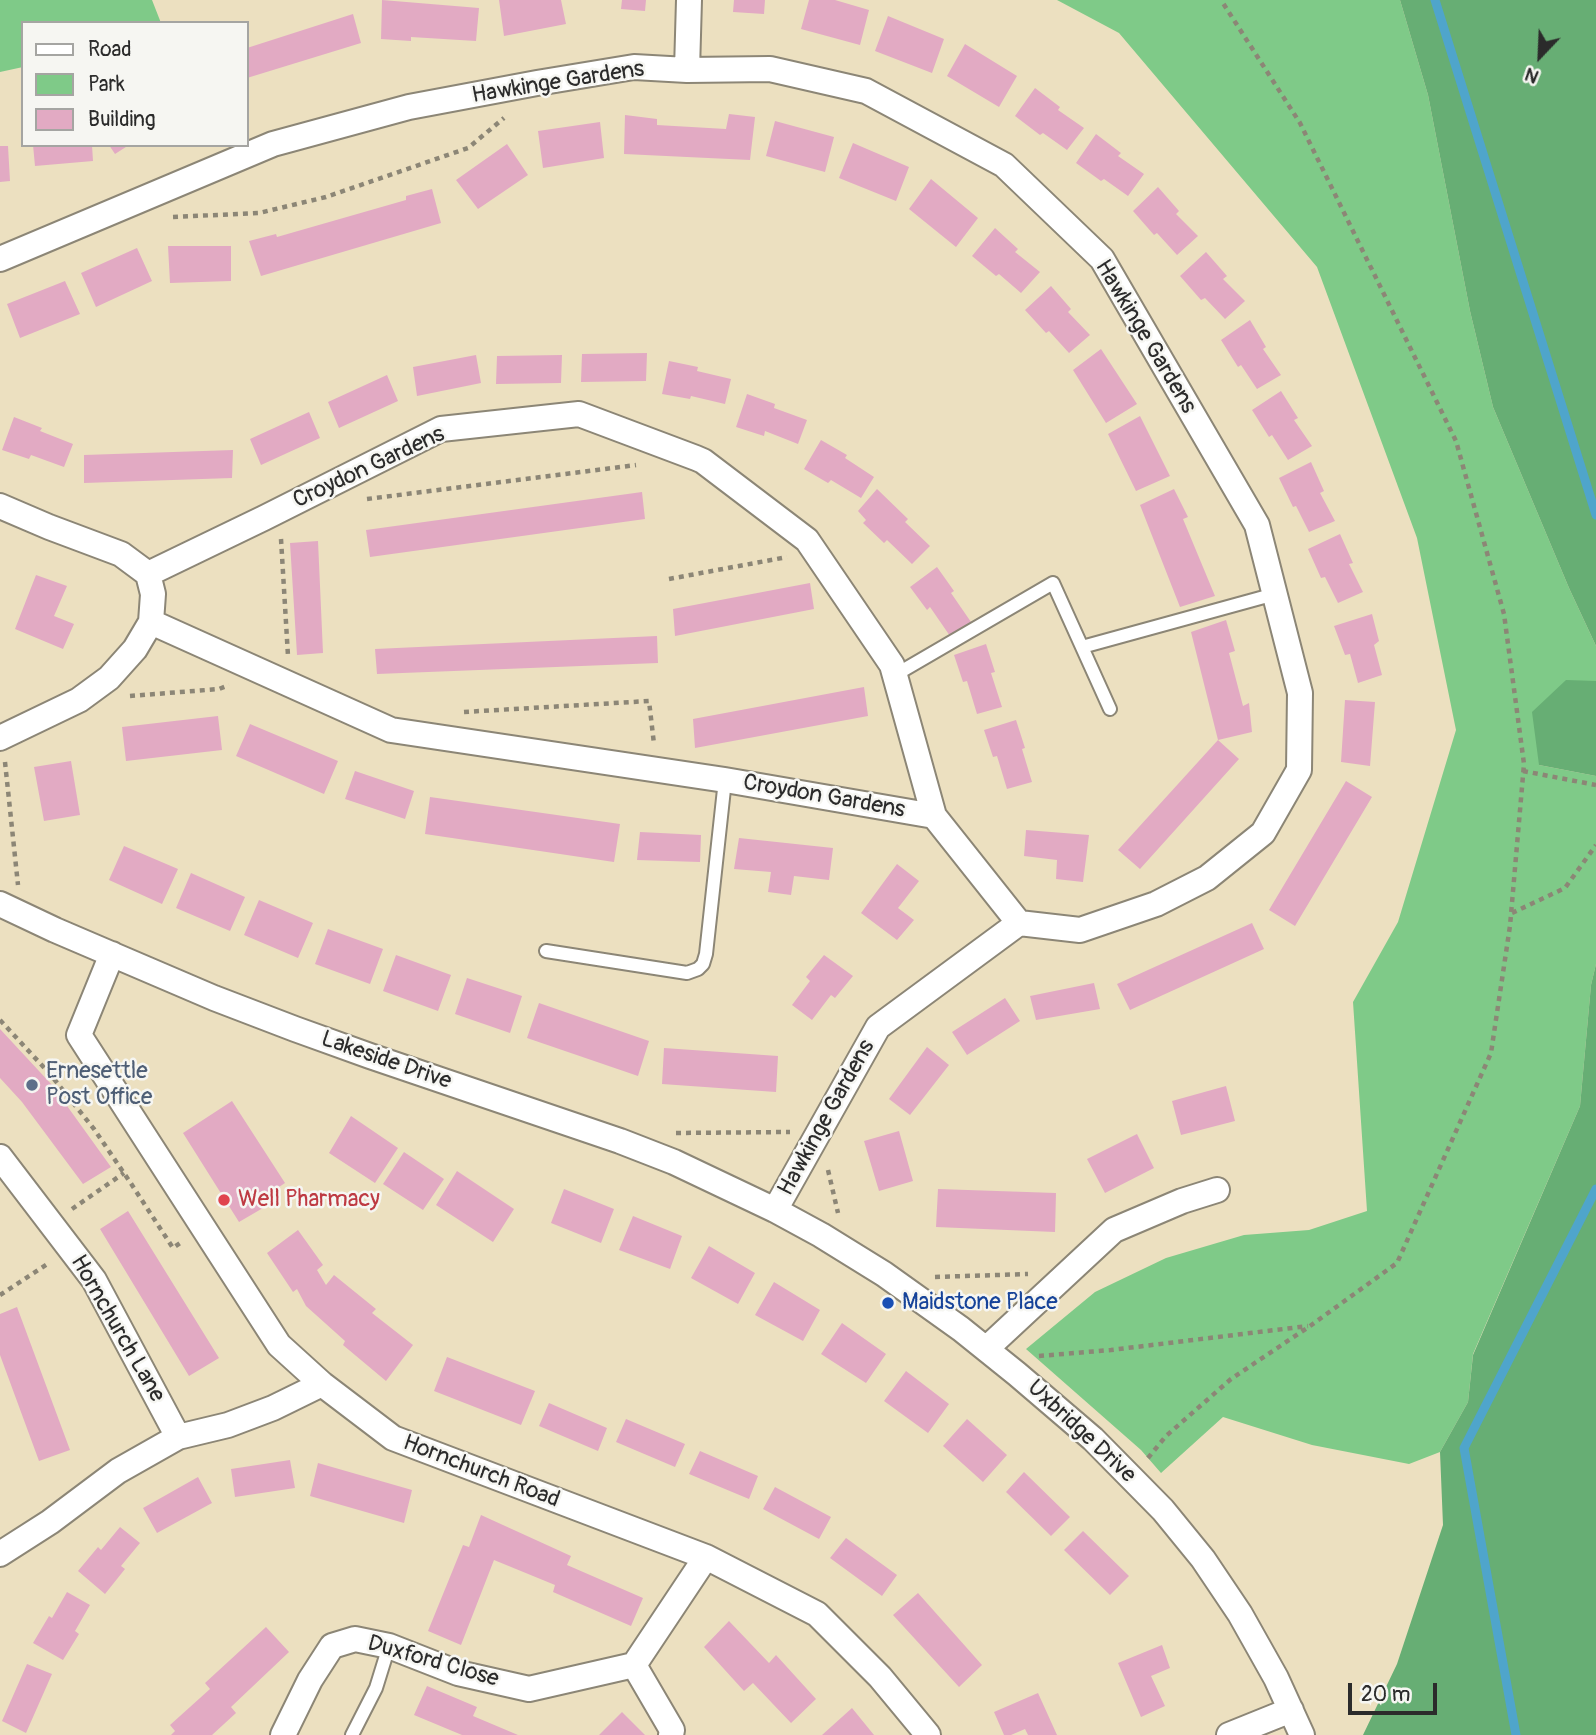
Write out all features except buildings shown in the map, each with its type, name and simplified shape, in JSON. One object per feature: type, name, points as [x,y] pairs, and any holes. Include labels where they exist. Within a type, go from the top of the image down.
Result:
[{"type":"street","points":[[687,71],[689,0]]},
{"type":"street","name":"Hawkinge Gardens","points":[[0,259],[273,145],[409,107],[634,67],[687,71],[769,69],[866,91],[1004,165],[1102,259],[1257,525],[1300,693],[1298,770],[1263,833],[1207,878],[1156,904],[1080,930],[1019,923],[878,1027],[775,1210]]},
{"type":"street","name":"Croydon Gardens","points":[[148,575],[441,429],[579,414],[703,461],[807,540],[892,665],[934,816],[1019,923]]},
{"type":"street","points":[[0,506],[121,554],[148,575],[153,594],[152,622],[135,649],[109,678],[79,700],[1,738]]},
{"type":"street","name":"Croydon Gardens","points":[[152,622],[391,730],[657,769],[934,816]]},
{"type":"street","name":"Lakeside Drive","points":[[11,909],[214,998],[370,1056],[620,1141],[698,1172],[775,1210]]},
{"type":"street","name":"Hornchurch Road","points":[[111,954],[79,1035],[279,1345],[322,1384],[393,1438],[706,1557],[817,1614],[880,1677],[928,1735]]},
{"type":"street","name":"Hornchurch Lane","points":[[0,1157],[93,1279],[178,1437]]},
{"type":"street","points":[[993,1354],[1067,1273],[1114,1230],[1182,1201],[1217,1191]]},
{"type":"street","name":"Uxbridge Drive","points":[[775,1210],[847,1251],[934,1309],[1071,1419],[1132,1478],[1184,1535],[1220,1582],[1258,1644],[1302,1735]]},
{"type":"street","points":[[0,1554],[50,1522],[118,1471],[178,1437],[228,1425],[273,1408],[322,1384]]},
{"type":"street","points":[[671,1735],[672,1730],[634,1665],[706,1557]]},
{"type":"street","name":"Duxford Close","points":[[283,1735],[310,1680],[332,1646],[355,1639],[389,1646],[458,1673],[529,1689],[634,1665]]},
{"type":"street","points":[[1229,1735],[1291,1710]]},
{"type":"lane","points":[[895,676],[1053,583],[1110,709]]},
{"type":"lane","points":[[1082,647],[1275,594]]},
{"type":"lane","points":[[546,951],[687,973],[698,969],[706,954],[725,780]]},
{"type":"lane","points":[[352,1735],[376,1688],[389,1646]]},
{"type":"path","points":[[1132,1478],[1166,1436],[1231,1379],[1397,1263],[1490,1053],[1511,914],[1524,764],[1504,614],[1456,441],[1300,124],[1221,0]]},
{"type":"path","points":[[161,216],[258,213],[326,197],[398,173],[468,148],[511,112],[537,83]]},
{"type":"path","points":[[365,499],[644,464]]},
{"type":"path","points":[[279,510],[290,684]]},
{"type":"path","points":[[668,579],[815,552]]},
{"type":"path","points":[[90,692],[111,698],[219,689],[262,672]]},
{"type":"path","points":[[459,712],[649,701],[657,769]]},
{"type":"path","points":[[1,738],[11,909]]},
{"type":"path","points":[[1523,771],[1596,785]]},
{"type":"path","points":[[1511,914],[1565,888],[1596,845]]},
{"type":"path","points":[[0,1020],[50,1074],[94,1129],[173,1248],[183,1241],[173,1223],[192,1210]]},
{"type":"path","points":[[666,1133],[819,1132],[847,1251]]},
{"type":"path","points":[[51,1223],[124,1172]]},
{"type":"path","points":[[0,1295],[70,1249]]},
{"type":"path","points":[[891,1279],[1067,1273]]},
{"type":"path","points":[[993,1354],[1111,1350],[1310,1326]]},
{"type":"green space","points":[[0,0],[152,0],[160,21],[21,21],[21,67],[0,72]]},
{"type":"green space","points":[[1057,0],[1400,0],[1428,95],[1470,311],[1493,407],[1596,646],[1596,681],[1566,681],[1539,765],[1596,776],[1596,964],[1591,985],[1580,1106],[1473,1354],[1468,1402],[1440,1452],[1409,1464],[1312,1445],[1223,1417],[1161,1473],[1141,1450],[1026,1349],[1095,1292],[1166,1258],[1244,1235],[1309,1230],[1367,1211],[1353,1002],[1398,922],[1456,730],[1417,538],[1317,267],[1119,33]]},
{"type":"green space","points":[[1400,0],[1596,0],[1596,646],[1493,407],[1470,311],[1428,95]]},
{"type":"green space","points":[[1566,680],[1596,681],[1596,776],[1539,765],[1532,712]]},
{"type":"green space","points":[[1596,964],[1596,1735],[1363,1735],[1397,1664],[1443,1525],[1440,1452],[1468,1402],[1473,1355],[1580,1106],[1591,985]]},
{"type":"waterway","points":[[1435,0],[1596,515]]},
{"type":"waterway","points":[[1516,1735],[1464,1448],[1596,1189]]},
{"type":"place","name":"Ernesettle Post Office","points":[[32,1085]]},
{"type":"place","name":"Well Pharmacy","points":[[224,1200]]},
{"type":"place","name":"Maidstone Place","points":[[888,1303]]}]
